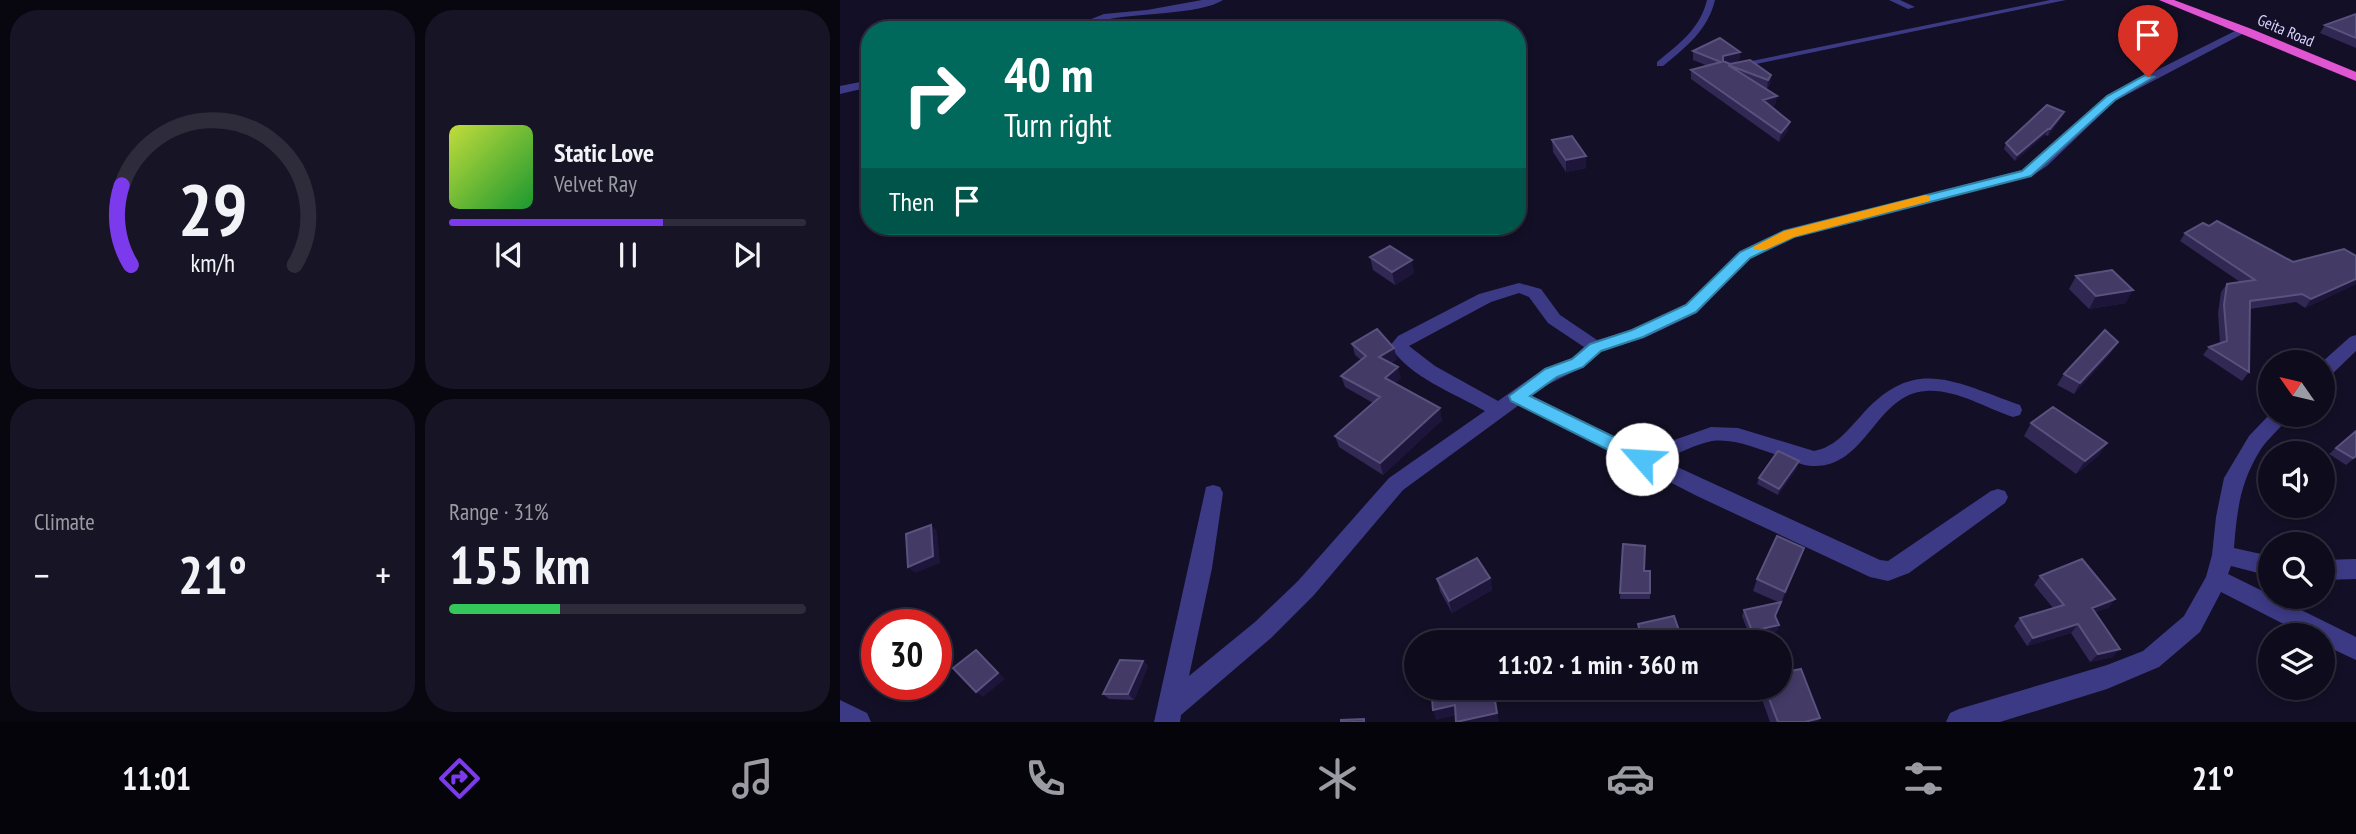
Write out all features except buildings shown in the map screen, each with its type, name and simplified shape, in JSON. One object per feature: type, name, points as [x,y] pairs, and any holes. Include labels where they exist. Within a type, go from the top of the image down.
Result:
[{"type":"highway","name":"Geita Road","points":[[2164,0],[2186,4],[2356,77]]},
{"type":"street","points":[[1093,21],[1104,17],[1218,0]]},
{"type":"street","points":[[1168,716],[1306,588],[1396,484],[1551,373],[1577,363],[1595,347],[1650,328],[1691,309],[1745,255],[1789,234],[2027,173],[2111,98],[2245,30]]},
{"type":"street","points":[[840,90],[861,85]]},
{"type":"street","points":[[1499,410],[1424,366],[1401,351],[1399,346],[1453,313],[1504,291],[1519,288],[1535,293],[1555,319],[1595,347]]},
{"type":"street","points":[[2335,361],[2356,341]]},
{"type":"street","points":[[1642,459],[1711,433],[1738,435],[1814,459],[1826,459],[1839,452],[1880,403],[1899,392],[1926,384],[1945,386],[2013,410]]},
{"type":"street","points":[[1517,396],[1840,555],[1878,570],[1888,571],[1901,566],[1998,497]]},
{"type":"street","points":[[1959,722],[2107,677],[2151,659],[2192,624],[2216,579],[2223,555],[2226,517],[2234,478],[2256,441],[2269,427]]},
{"type":"street","points":[[1168,716],[1201,568],[1213,493]]},
{"type":"street","points":[[2223,555],[2258,563]]},
{"type":"street","points":[[2335,570],[2356,569]]},
{"type":"street","points":[[2216,579],[2356,649]]},
{"type":"street","points":[[840,712],[858,722]]},
{"type":"lane","points":[[1660,64],[1702,27],[1709,13],[1711,0]]},
{"type":"lane","points":[[1893,0],[1911,7]]},
{"type":"lane","points":[[1728,67],[2062,0]]},
{"type":"slow traffic","points":[[1760,247],[1789,234],[1925,199]]},
{"type":"route","points":[[1642,459],[1517,396],[1551,373],[1577,363],[1595,347],[1638,334],[1691,309],[1745,255],[1789,234],[1881,209],[2010,180],[2027,173],[2042,163],[2061,142],[2111,98],[2148,77]]}]
